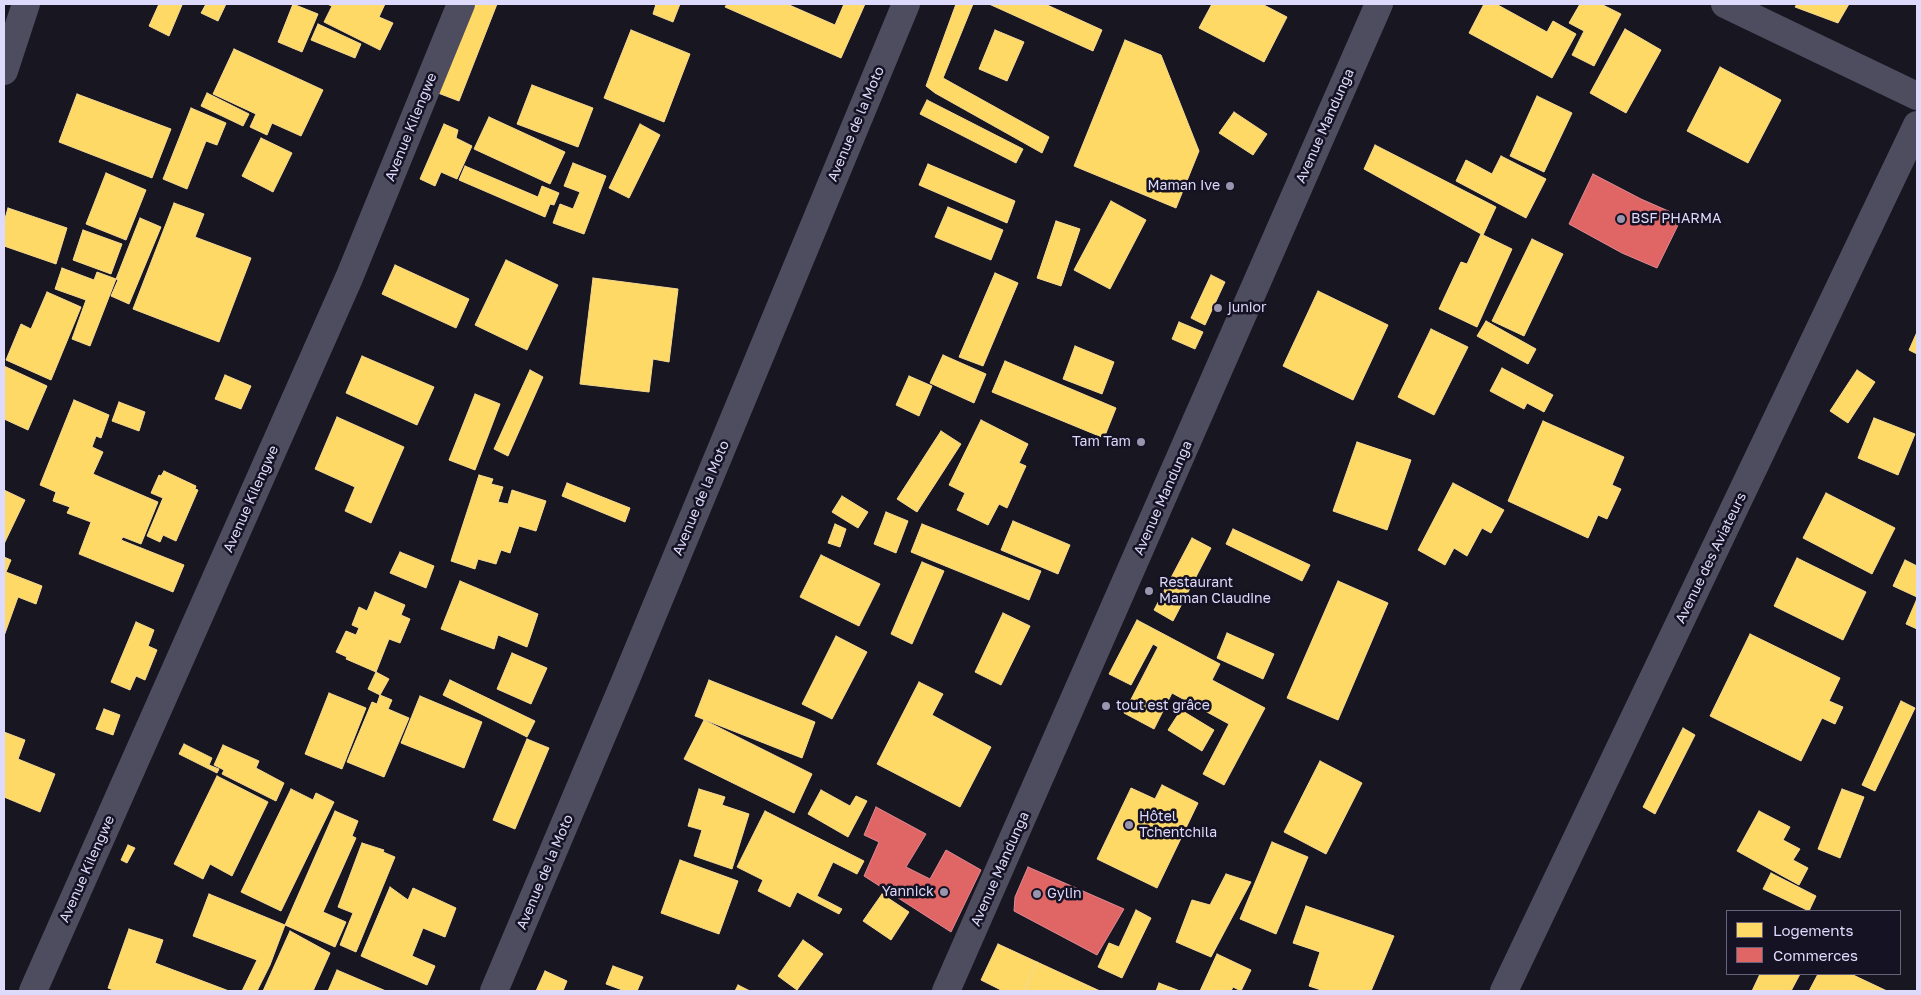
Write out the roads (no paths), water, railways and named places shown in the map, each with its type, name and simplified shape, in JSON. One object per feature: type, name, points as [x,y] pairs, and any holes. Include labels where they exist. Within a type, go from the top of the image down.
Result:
[{"type":"street","points":[[4,71],[26,4]]},
{"type":"street","name":"Avenue Kilengwe","points":[[33,991],[349,278],[461,4]]},
{"type":"street","name":"Avenue de la Moto","points":[[494,991],[626,679],[906,4]]},
{"type":"street","name":"Avenue Mandunga","points":[[946,991],[1379,4]]},
{"type":"street","points":[[1725,4],[1917,96]]},
{"type":"street","name":"Avenue des Aviateurs","points":[[1504,991],[1917,125]]},
{"type":"place","name":"Maman Ive","points":[[1230,186]]},
{"type":"place","name":"BSF PHARMA","points":[[1621,219]]},
{"type":"place","name":"junior","points":[[1218,308]]},
{"type":"place","name":"Tam Tam","points":[[1141,442]]},
{"type":"place","name":"Restaurant Maman Claudine","points":[[1149,591]]},
{"type":"place","name":"tout est grâce","points":[[1106,706]]},
{"type":"place","name":"Hôtel Tchentchila","points":[[1129,825]]},
{"type":"place","name":"Yannick","points":[[944,892]]},
{"type":"place","name":"Gylin","points":[[1037,894]]}]
